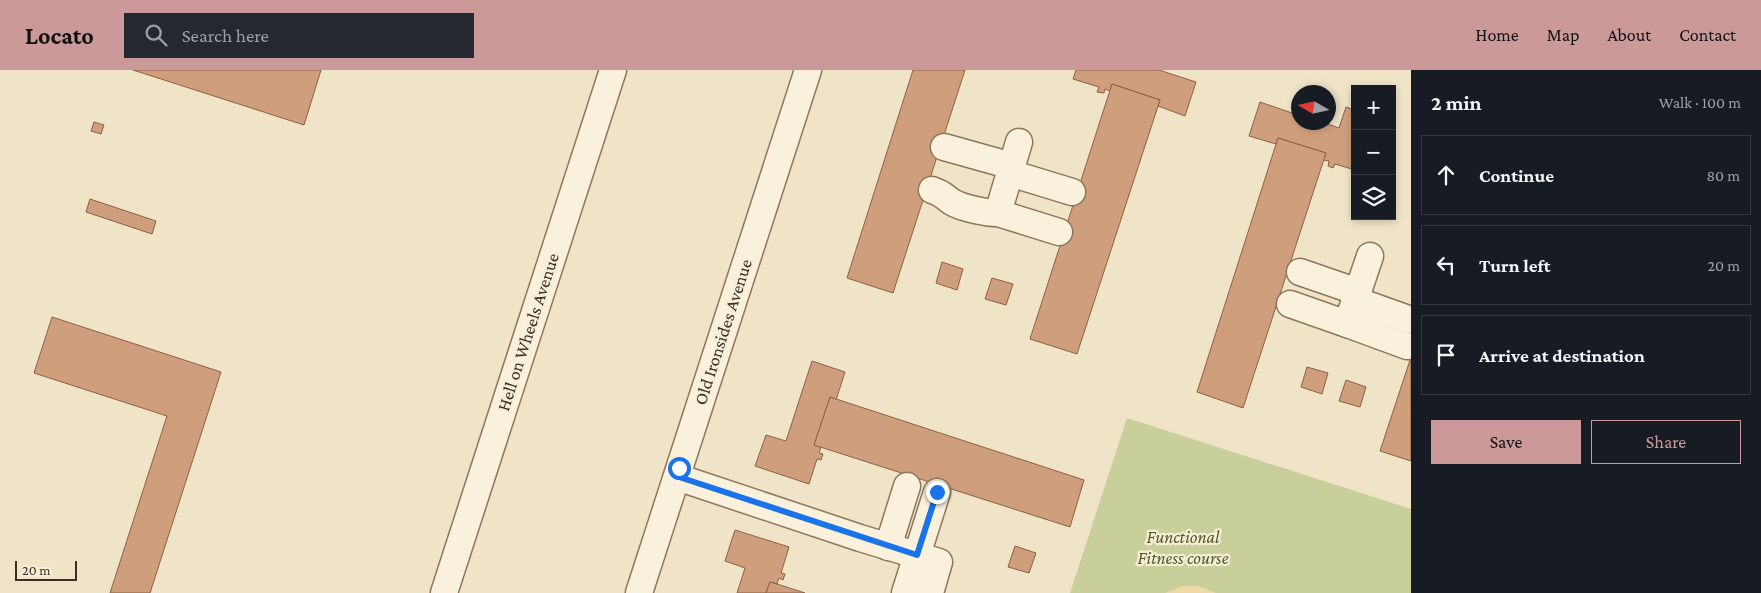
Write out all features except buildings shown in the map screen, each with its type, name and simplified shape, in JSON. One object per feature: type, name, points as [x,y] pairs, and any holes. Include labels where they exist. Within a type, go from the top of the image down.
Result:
[{"type":"street","name":"Hell on Wheels Avenue","points":[[444,593],[613,70]]},
{"type":"street","name":"Old Ironsides Avenue","points":[[639,593],[808,70]]},
{"type":"street","points":[[944,147],[1013,160],[1072,192]]},
{"type":"street","points":[[998,213],[1013,160]]},
{"type":"street","points":[[932,190],[943,194],[953,202],[987,213],[998,213],[1059,232]]},
{"type":"street","points":[[1353,305],[1370,256]]},
{"type":"street","points":[[1300,272],[1353,305],[1407,346]]},
{"type":"street","points":[[1290,304],[1353,305],[1411,320]]},
{"type":"street","points":[[676,476],[860,538],[940,562],[930,593]]},
{"type":"street","points":[[888,547],[907,486]]},
{"type":"street","points":[[905,593],[937,492]]},
{"type":"green space","name":"Functional Fitness course","points":[[1127,418],[1411,509],[1411,593],[1070,593]]},
{"type":"sand","points":[[1183,586],[1198,586],[1216,593],[1165,593]]},
{"type":"route","points":[[679,468],[676,476],[860,538],[917,555],[937,492]]}]
